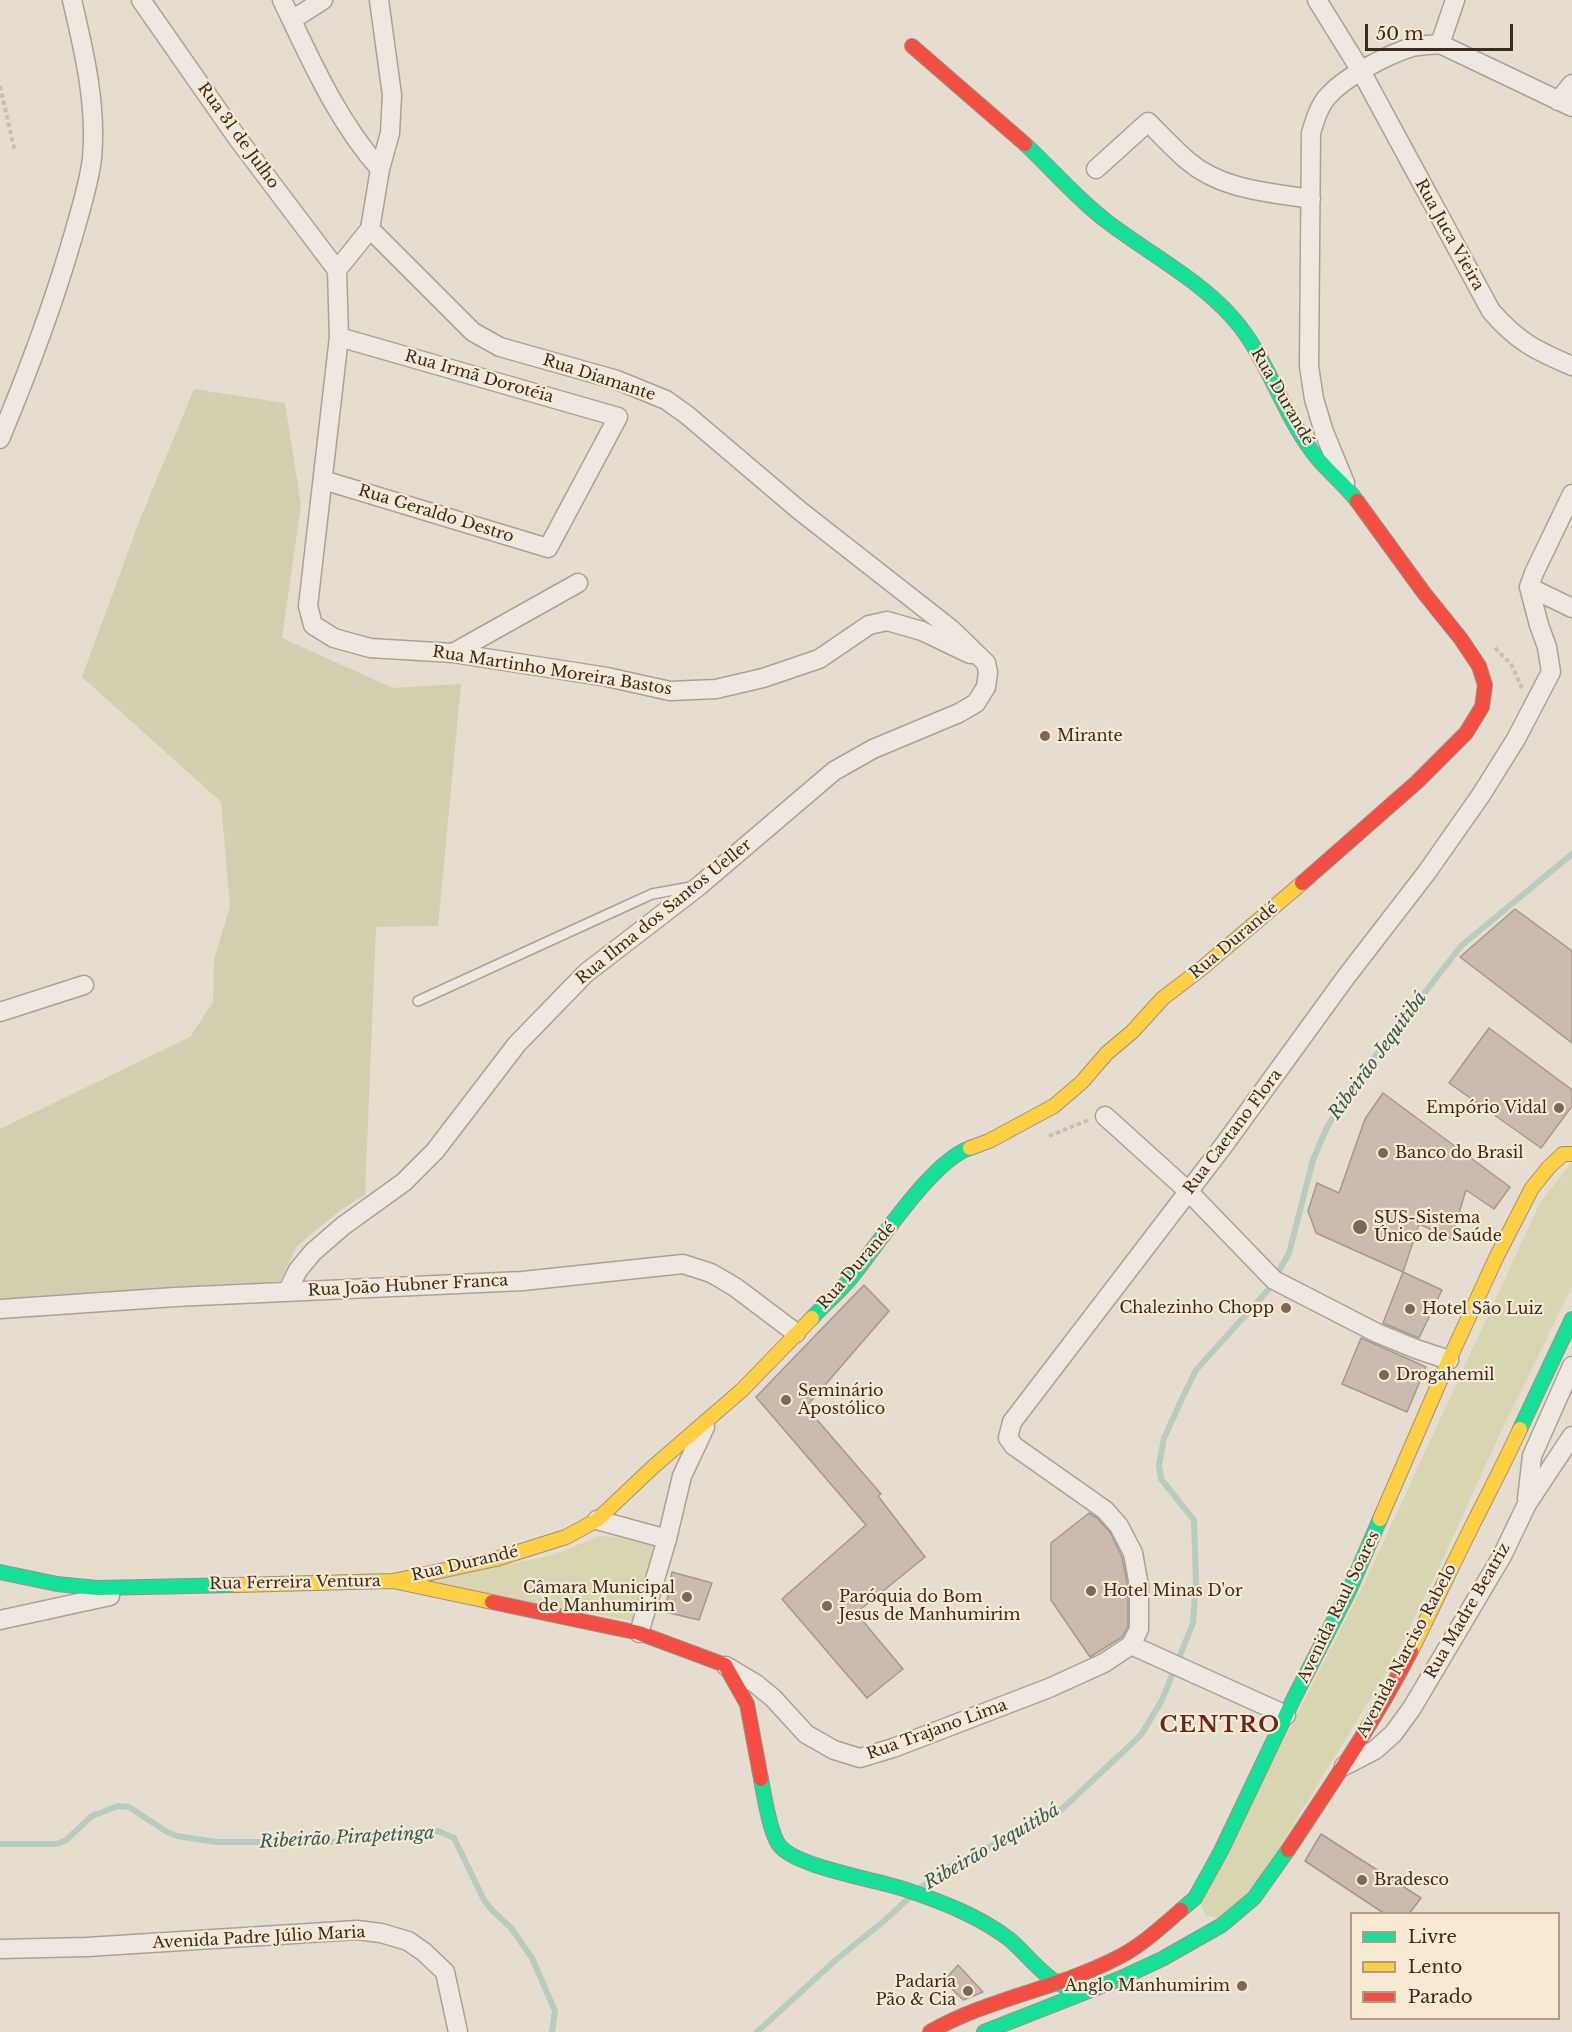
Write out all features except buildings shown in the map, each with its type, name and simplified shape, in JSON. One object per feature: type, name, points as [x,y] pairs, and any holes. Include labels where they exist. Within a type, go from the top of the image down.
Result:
[{"type":"street","points":[[0,439],[61,279],[87,188],[92,157],[92,128],[87,64],[72,0]]},
{"type":"street","name":"Rua 31 de Julho","points":[[141,0],[238,139],[337,270]]},
{"type":"street","points":[[282,0],[339,111],[363,150],[380,169]]},
{"type":"street","points":[[292,20],[323,0]]},
{"type":"street","points":[[337,270],[370,229],[380,169],[390,133],[392,95],[379,0]]},
{"type":"street","name":"Rua Juca Vieira","points":[[1317,0],[1361,71],[1491,311],[1508,331],[1533,349],[1572,366]]},
{"type":"street","points":[[1440,44],[1455,0]]},
{"type":"street","points":[[1347,486],[1324,432],[1314,399],[1309,366],[1311,133],[1316,114],[1328,96],[1361,71],[1392,54],[1414,47],[1440,44],[1565,104],[1572,84]]},
{"type":"street","name":"Rua Durandé","points":[[393,1581],[496,1559],[566,1537],[597,1520],[653,1467],[708,1422],[742,1390],[849,1280],[930,1178],[958,1152],[988,1141],[1054,1106],[1082,1082],[1107,1053],[1132,1032],[1163,998],[1201,969],[1417,783],[1466,733],[1482,706],[1485,685],[1479,666],[1347,486],[1321,464],[1289,415],[1251,342],[1232,317],[1193,282],[1102,218],[1027,146],[912,46]]},
{"type":"street","points":[[1096,169],[1148,122],[1188,162],[1210,176],[1233,186],[1311,199]]},
{"type":"street","name":"Rua Diamante","points":[[370,229],[473,332],[500,347],[617,380],[666,400],[687,414],[799,510],[951,629],[986,663]]},
{"type":"street","name":"Rua Martinho Moreira Bastos","points":[[337,270],[339,337],[308,606],[313,626],[334,638],[370,648],[453,653],[607,677],[670,690],[716,689],[763,678],[819,659],[869,625],[887,621],[922,631],[986,663]]},
{"type":"street","name":"Rua Irmã Dorotéia","points":[[339,337],[618,417],[548,548]]},
{"type":"street","name":"Rua Geraldo Destro","points":[[323,480],[548,548]]},
{"type":"street","points":[[1572,494],[1529,587],[1572,608]]},
{"type":"street","points":[[453,653],[579,583]]},
{"type":"street","name":"Rua Caetano Flora","points":[[1137,1648],[1139,1586],[1133,1553],[1119,1526],[1105,1510],[1014,1446],[1008,1438],[1009,1430],[1012,1422],[1427,872],[1481,795],[1533,710],[1551,672],[1547,646],[1529,587]]},
{"type":"street","name":"Rua Ilma dos Santos Ueller","points":[[287,1292],[298,1270],[313,1252],[343,1226],[404,1182],[435,1152],[517,1044],[586,973],[699,886],[834,771],[873,749],[959,713],[976,703],[986,687],[988,672],[986,663]]},
{"type":"street","points":[[0,1012],[84,986]]},
{"type":"street","points":[[1105,1116],[1188,1191],[1274,1280],[1377,1333],[1449,1360]]},
{"type":"street","points":[[1568,1154],[1572,1142]]},
{"type":"street","name":"Avenida Raul Soares","points":[[930,2032],[1002,2001],[1086,1972],[1116,1959],[1163,1927],[1195,1898],[1221,1851],[1286,1715],[1358,1573],[1449,1360],[1512,1226],[1532,1188],[1549,1167],[1568,1154]]},
{"type":"street","name":"Rua João Hubner Franca","points":[[0,1309],[523,1281],[682,1264],[711,1273],[735,1287],[796,1333]]},
{"type":"street","name":"Avenida Narciso Rabelo","points":[[984,2032],[1119,1980],[1190,1945],[1222,1925],[1254,1898],[1343,1767],[1397,1678],[1499,1476],[1572,1319]]},
{"type":"street","points":[[1527,1504],[1532,1456],[1572,1366]]},
{"type":"street","points":[[639,1633],[667,1539],[682,1476],[708,1422]]},
{"type":"street","name":"Rua Madre Beatriz","points":[[1343,1767],[1375,1750],[1393,1734],[1406,1717],[1502,1556],[1527,1504],[1572,1436]]},
{"type":"street","points":[[597,1520],[667,1539]]},
{"type":"street","name":"Rua Ferreira Ventura","points":[[0,1572],[73,1585],[140,1589],[393,1581],[639,1633],[724,1665]]},
{"type":"street","points":[[0,1620],[140,1589]]},
{"type":"street","points":[[1137,1648],[1286,1715]]},
{"type":"street","name":"Rua Trajano Lima","points":[[724,1665],[756,1684],[773,1698],[806,1734],[834,1750],[860,1758],[893,1748],[1048,1688],[1137,1648]]},
{"type":"street","points":[[724,1665],[747,1704],[768,1813],[779,1845],[794,1857],[829,1870],[884,1882],[940,1901],[997,1930],[1056,1982],[1081,1993]]},
{"type":"street","points":[[1195,1898],[1200,1917],[1213,1924],[1222,1925]]},
{"type":"street","name":"Avenida Padre Júlio Maria","points":[[0,1949],[87,1947],[357,1930],[381,1933],[408,1941],[424,1952],[445,1972],[458,2032]]},
{"type":"lane","points":[[418,1000],[652,894],[699,886]]},
{"type":"path","points":[[0,86],[15,152]]},
{"type":"shaded area","points":[[194,389],[285,403],[301,505],[282,638],[393,688],[461,684],[438,926],[376,927],[365,1195],[342,1209],[297,1246],[280,1281],[0,1314],[0,1129],[190,1037],[213,1002],[214,959],[230,907],[221,802],[82,677],[139,522]]},
{"type":"shaded area","points":[[1572,1162],[1572,1287],[1501,1431],[1442,1561],[1390,1667],[1252,1891],[1224,1919],[1206,1916],[1200,1902],[1363,1586],[1540,1203]]},
{"type":"shaded area","points":[[600,1536],[657,1540],[638,1622],[424,1582],[553,1555]]},
{"type":"waterway","name":"Ribeirão Jequitibá","points":[[920,1888],[949,1867],[1062,1809],[1141,1735],[1162,1700],[1193,1623],[1196,1584],[1194,1520],[1161,1479],[1159,1465],[1164,1438],[1196,1370],[1269,1289],[1289,1253],[1313,1160],[1327,1127],[1363,1072],[1461,946],[1572,854]]},
{"type":"waterway","name":"Ribeirão Pirapetinga","points":[[0,1844],[57,1844],[66,1840],[92,1816],[118,1806],[129,1807],[177,1836],[216,1842],[332,1842],[438,1831],[454,1838],[484,1900],[511,1928],[532,1958],[555,2011],[552,2032]]},
{"type":"waterway","name":"Ribeirão Jequitibá","points":[[757,2032],[838,1958],[910,1897]]},
{"type":"traffic: fast","points":[[1025,144],[1094,211],[1203,289],[1232,317],[1255,348],[1300,434],[1322,463],[1357,501]]},
{"type":"traffic: fast","points":[[812,1318],[850,1279],[922,1186],[955,1156],[970,1148]]},
{"type":"traffic: fast","points":[[1520,1429],[1572,1319]]},
{"type":"traffic: fast","points":[[1181,1910],[1195,1898],[1221,1851],[1294,1698],[1349,1591],[1380,1519]]},
{"type":"traffic: fast","points":[[0,1572],[57,1584],[97,1588],[236,1585]]},
{"type":"traffic: fast","points":[[761,1779],[773,1832],[779,1845],[788,1853],[819,1866],[907,1890],[960,1910],[1009,1939],[1056,1982],[1081,1993]]},
{"type":"traffic: fast","points":[[984,2032],[1119,1979],[1162,1959],[1222,1925],[1254,1898],[1288,1850]]},
{"type":"traffic: slow","points":[[970,1148],[989,1141],[1054,1106],[1082,1082],[1107,1053],[1132,1032],[1163,998],[1201,969],[1302,883]]},
{"type":"traffic: slow","points":[[1380,1519],[1449,1360],[1496,1258],[1532,1188],[1563,1154],[1572,1154]]},
{"type":"traffic: slow","points":[[393,1581],[496,1559],[566,1537],[597,1520],[653,1467],[742,1390],[812,1318]]},
{"type":"traffic: slow","points":[[1411,1651],[1520,1429]]},
{"type":"traffic: slow","points":[[236,1585],[393,1581],[492,1602]]},
{"type":"traffic: jam","points":[[912,46],[1025,144]]},
{"type":"traffic: jam","points":[[1302,883],[1417,782],[1466,733],[1482,707],[1485,685],[1479,666],[1357,501]]},
{"type":"traffic: jam","points":[[492,1602],[639,1633],[725,1665],[747,1704],[761,1779]]},
{"type":"traffic: jam","points":[[1288,1850],[1368,1728],[1411,1651]]},
{"type":"traffic: jam","points":[[930,2032],[975,2011],[1115,1959],[1141,1943],[1181,1910]]},
{"type":"place","name":"Mirante","points":[[1045,736]]},
{"type":"place","name":"Empório Vidal","points":[[1559,1108]]},
{"type":"place","name":"Banco do Brasil","points":[[1383,1153]]},
{"type":"place","name":"SUS-Sistema Único de Saúde","points":[[1360,1227]]},
{"type":"place","name":"Chalezinho Chopp","points":[[1286,1308]]},
{"type":"place","name":"Hotel São Luiz","points":[[1410,1309]]},
{"type":"place","name":"Drogahemil","points":[[1384,1375]]},
{"type":"place","name":"Seminário Apostólico","points":[[786,1400]]},
{"type":"place","name":"Hotel Minas D'or","points":[[1091,1591]]},
{"type":"place","name":"Câmara Municipal de Manhumirim","points":[[687,1597]]},
{"type":"place","name":"Paróquia do Bom Jesus de Manhumirim","points":[[827,1606]]},
{"type":"place","name":"Bradesco","points":[[1362,1880]]},
{"type":"place","name":"Anglo Manhumirim","points":[[1242,1986]]},
{"type":"place","name":"Padaria Pão & Cia","points":[[968,1991]]},
{"type":"district","name":"CENTRO","points":[[1220,1726]]}]
